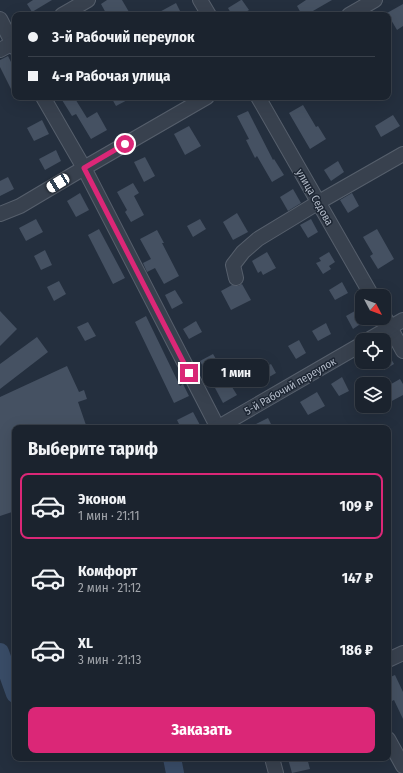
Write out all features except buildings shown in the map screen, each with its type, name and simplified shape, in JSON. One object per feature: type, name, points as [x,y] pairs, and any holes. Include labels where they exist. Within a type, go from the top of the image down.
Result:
[{"type":"street","points":[[67,12],[88,0]]},
{"type":"street","points":[[200,0],[207,12]]},
{"type":"street","points":[[354,12],[375,0]]},
{"type":"street","points":[[0,19],[12,40]]},
{"type":"street","points":[[0,50],[12,45]]},
{"type":"street","points":[[45,100],[84,168],[216,425]]},
{"type":"street","points":[[0,214],[20,206],[202,100]]},
{"type":"street","name":"улица Седова","points":[[260,100],[368,289]]},
{"type":"street","points":[[236,278],[234,265],[243,252],[258,239],[403,154]]},
{"type":"street","points":[[391,322],[403,320]]},
{"type":"street","points":[[375,333],[384,325]]},
{"type":"street","points":[[389,325],[403,351]]},
{"type":"street","name":"5-й Рабочий переулок","points":[[223,425],[355,348]]},
{"type":"street","points":[[391,659],[403,653]]},
{"type":"street","points":[[391,744],[403,766]]},
{"type":"street","points":[[273,761],[276,773]]},
{"type":"waterway","points":[[0,652],[12,686]]},
{"type":"waterway","points":[[173,761],[175,773]]},
{"type":"route","points":[[125,144],[84,168],[189,373]]}]
